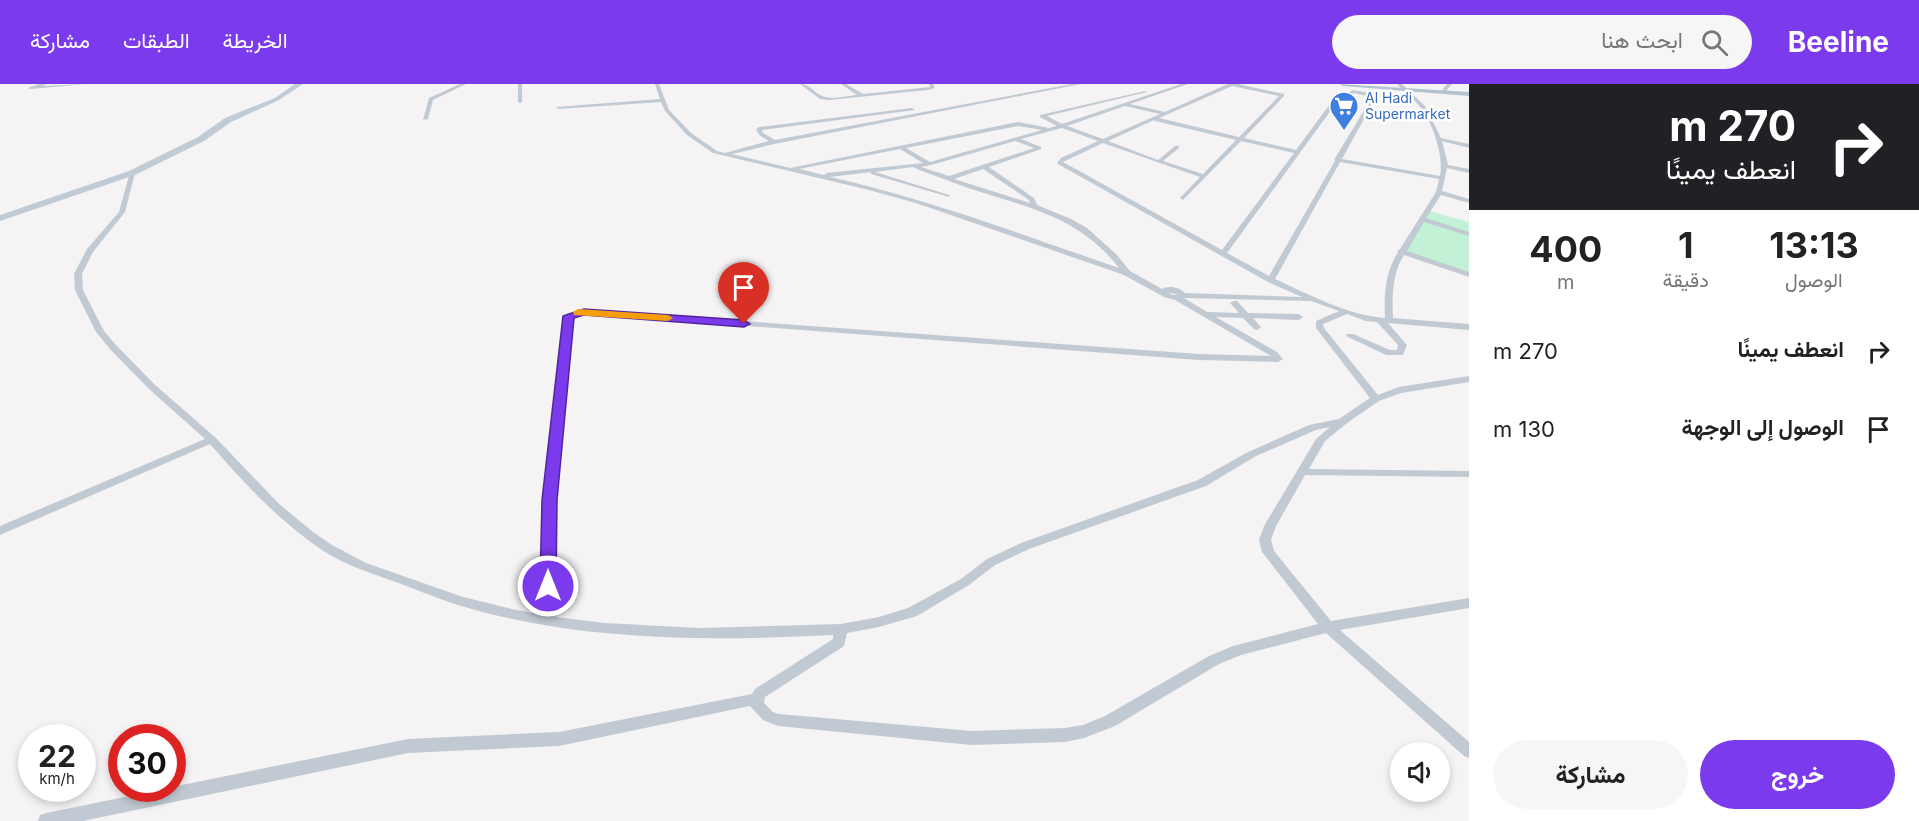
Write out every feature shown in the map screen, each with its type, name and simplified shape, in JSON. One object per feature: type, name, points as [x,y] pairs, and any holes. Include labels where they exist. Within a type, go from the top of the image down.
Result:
[{"type":"main road","points":[[1343,84],[1353,88],[1400,86],[1469,94]]},
{"type":"street","points":[[44,84],[30,88],[86,84]]},
{"type":"street","points":[[0,218],[132,173],[201,139],[228,120],[277,99],[300,84]]},
{"type":"street","points":[[425,119],[430,99],[464,84]]},
{"type":"street","points":[[520,84],[520,102]]},
{"type":"street","points":[[612,84],[637,84]]},
{"type":"street","points":[[549,620],[550,500],[567,319],[570,315],[590,312],[1199,357],[1278,359],[1274,354],[1204,314],[1179,296],[1127,273],[918,202],[715,152],[689,134],[667,110],[657,84]]},
{"type":"street","points":[[802,84],[826,99],[933,88],[931,84]]},
{"type":"street","points":[[843,84],[863,96]]},
{"type":"street","points":[[890,84],[904,92]]},
{"type":"street","points":[[774,142],[761,134],[759,129],[963,104],[1079,84]]},
{"type":"street","points":[[1185,84],[1042,116],[1062,126],[1203,176]]},
{"type":"street","points":[[818,176],[928,164],[1051,130],[1185,84]]},
{"type":"street","points":[[1183,198],[1241,141],[1282,95],[1232,84],[1063,159],[1060,163],[1271,280],[1317,301],[1345,312],[1385,321],[1469,327]]},
{"type":"street","points":[[1442,92],[1450,84]]},
{"type":"street","points":[[1350,336],[1389,353],[1400,353],[1403,345],[1385,321],[1394,265],[1401,251],[1424,220],[1439,192],[1445,166],[1439,139],[1420,103],[1400,86]]},
{"type":"street","points":[[1223,253],[1332,105],[1353,88],[1374,97],[1271,280]]},
{"type":"street","points":[[1141,93],[1151,96]]},
{"type":"street","points":[[559,107],[664,100]]},
{"type":"street","points":[[726,154],[774,142],[943,111],[963,104]]},
{"type":"street","points":[[1126,105],[1167,114]]},
{"type":"street","points":[[930,108],[943,111]]},
{"type":"street","points":[[1155,119],[1241,141],[1297,152]]},
{"type":"street","points":[[821,120],[848,129]]},
{"type":"street","points":[[788,170],[1018,124],[1051,130]]},
{"type":"street","points":[[1439,139],[1469,146]]},
{"type":"street","points":[[947,179],[1038,149],[1017,140]]},
{"type":"street","points":[[901,147],[928,164]]},
{"type":"street","points":[[1159,162],[1177,147]]},
{"type":"street","points":[[1337,160],[1441,178]]},
{"type":"street","points":[[913,166],[1061,215],[1087,230],[1112,252],[1127,273]]},
{"type":"street","points":[[1445,166],[1469,171]]},
{"type":"street","points":[[985,167],[1032,199],[1036,203],[1034,205]]},
{"type":"street","points":[[869,171],[947,196]]},
{"type":"street","points":[[132,173],[122,212],[90,251],[78,274],[79,290],[100,332],[151,386],[212,440],[245,478],[290,520],[348,560],[465,603],[549,620],[654,631],[729,633],[841,629],[879,622],[912,612],[965,582],[990,562],[1025,546],[1202,483],[1252,454],[1313,427],[1343,421]]},
{"type":"street","points":[[1439,192],[1469,201]]},
{"type":"street","points":[[1424,220],[1469,234]]},
{"type":"street","points":[[1401,251],[1469,275]]},
{"type":"street","points":[[1179,296],[1317,301]]},
{"type":"street","points":[[1234,303],[1257,327]]},
{"type":"street","points":[[1345,312],[1318,324],[1376,399]]},
{"type":"street","points":[[1204,314],[1299,316]]},
{"type":"street","points":[[1469,379],[1399,390],[1376,399],[1343,421],[1321,439],[1270,526],[1265,540],[1268,552],[1328,627],[1469,751]]},
{"type":"street","points":[[0,531],[212,440]]},
{"type":"street","points":[[1303,471],[1469,474]]},
{"type":"street","points":[[757,699],[762,712],[778,720],[972,738],[1065,735],[1084,731],[1110,721],[1226,655],[1328,627],[1469,603]]},
{"type":"street","points":[[46,821],[408,746],[559,739],[757,699],[785,675],[839,642],[841,629]]},
{"type":"green space","points":[[1429,211],[1469,222],[1469,273],[1401,251]]},
{"type":"slow traffic","points":[[578,312],[668,318]]},
{"type":"place","name":"Al Hadi Supermarket","points":[[1344,132]]},
{"type":"route","points":[[548,586],[550,500],[568,316],[584,312],[744,324]]}]
